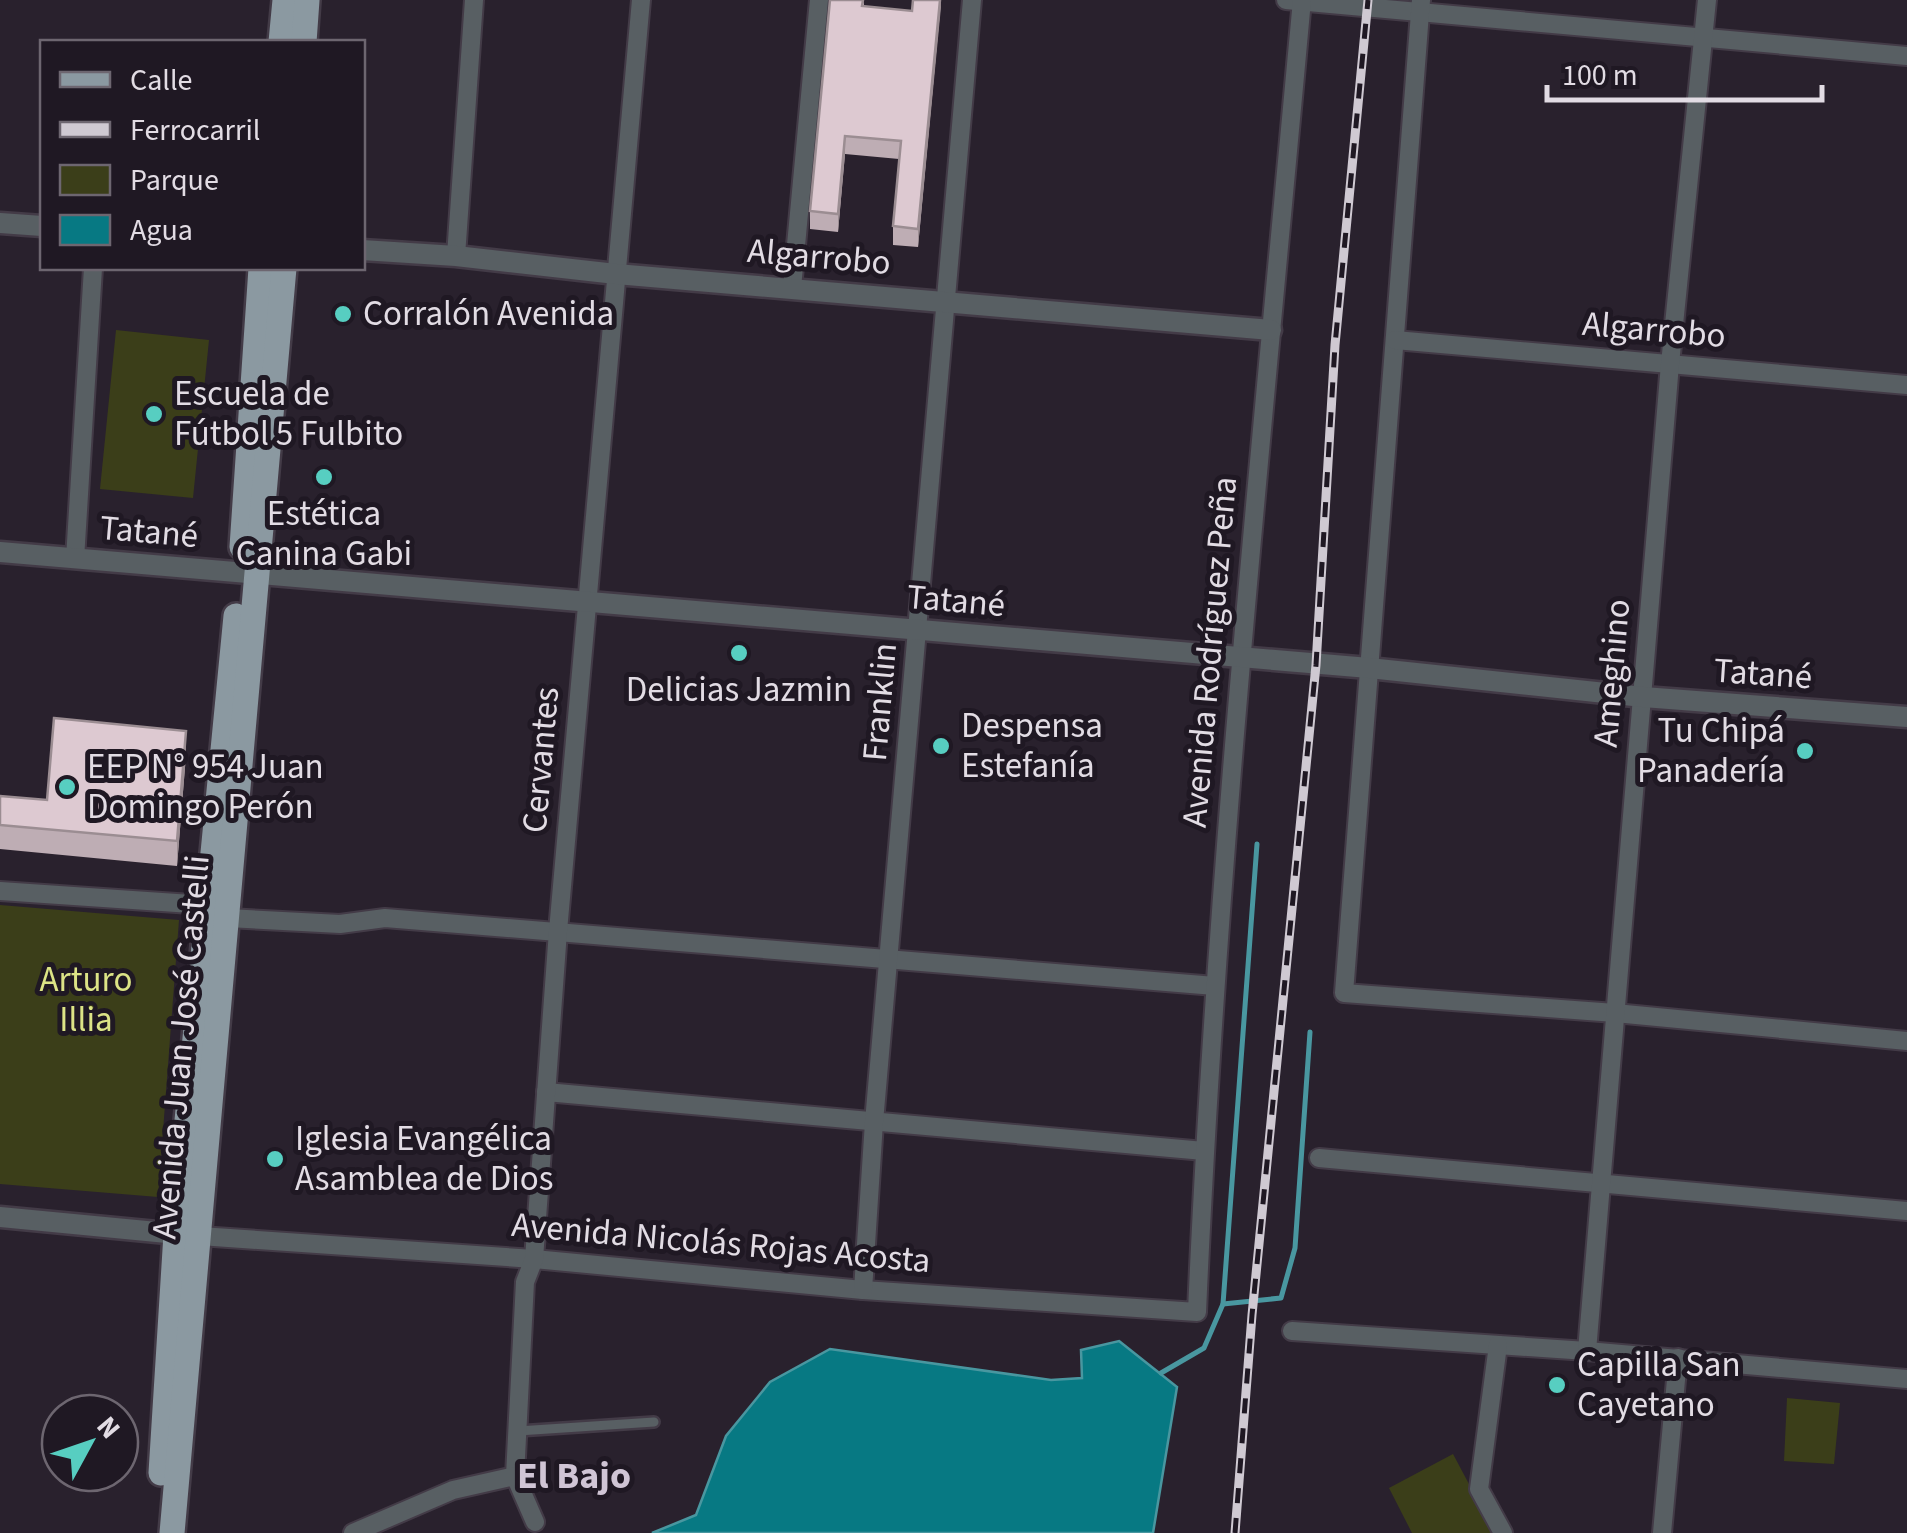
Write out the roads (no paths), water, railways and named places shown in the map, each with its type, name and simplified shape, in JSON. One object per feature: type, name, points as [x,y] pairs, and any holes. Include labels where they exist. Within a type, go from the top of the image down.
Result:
[{"type":"main road","points":[[281,40],[284,0]]},
{"type":"main road","points":[[304,40],[308,0]]},
{"type":"main road","name":"Avenida Juan José Castelli","points":[[248,574],[260,270]]},
{"type":"main road","name":"Avenida Juan José Castelli","points":[[157,1533],[248,574],[284,270]]},
{"type":"main road","name":"Avenida Juan José Castelli","points":[[172,1533],[188,1235]]},
{"type":"street","points":[[456,256],[474,0]]},
{"type":"street","name":"Cervantes","points":[[534,1522],[515,1476],[524,1282],[534,1259],[558,931],[641,0]]},
{"type":"street","points":[[792,288],[819,0]]},
{"type":"street","name":"Franklin","points":[[863,1290],[874,1122],[972,0]]},
{"type":"street","points":[[1286,0],[1420,6],[1907,56]]},
{"type":"street","name":"Ameghino","points":[[1588,1351],[1670,364],[1707,0]]},
{"type":"street","name":"Avenida Rodríguez Peña","points":[[1197,1312],[1204,1151],[1240,658],[1302,1]]},
{"type":"street","points":[[1420,6],[1344,993],[1615,1013],[1907,1041]]},
{"type":"street","points":[[0,223],[40,226]]},
{"type":"street","name":"Algarrobo","points":[[365,250],[1271,330]]},
{"type":"street","points":[[75,558],[94,270]]},
{"type":"street","name":"Algarrobo","points":[[1395,340],[1907,385]]},
{"type":"street","name":"Tatané","points":[[0,552],[1369,668],[1644,697],[1907,718]]},
{"type":"street","points":[[0,891],[340,924],[384,918],[1215,986]]},
{"type":"street","points":[[546,1092],[1204,1151]]},
{"type":"street","points":[[1319,1158],[1907,1211]]},
{"type":"street","name":"Avenida Nicolás Rojas Acosta","points":[[0,1217],[188,1235],[534,1259],[863,1290],[1197,1312]]},
{"type":"street","points":[[1292,1331],[1907,1378]]},
{"type":"street","points":[[1498,1344],[1478,1489],[1503,1533]]},
{"type":"street","points":[[1662,1533],[1678,1358]]},
{"type":"street","points":[[352,1533],[452,1490],[515,1476]]},
{"type":"lane","points":[[518,1431],[654,1422]]},
{"type":"water","points":[[1119,1341],[1177,1387],[1153,1533],[652,1533],[696,1515],[726,1436],[770,1382],[830,1349],[1051,1380],[1082,1378],[1081,1350]]},
{"type":"waterway","points":[[1161,1373],[1204,1348],[1223,1304],[1257,844]]},
{"type":"waterway","points":[[1223,1304],[1281,1298],[1295,1248],[1310,1032]]},
{"type":"railway","points":[[1235,1533],[1252,1315],[1316,665],[1335,345],[1368,0]]},
{"type":"place","name":"Corralón Avenida","points":[[343,314]]},
{"type":"place","name":"Escuela de Fútbol 5 Fulbito","points":[[154,414]]},
{"type":"place","name":"Estética Canina Gabi","points":[[324,477]]},
{"type":"place","name":"Delicias Jazmin","points":[[739,653]]},
{"type":"place","name":"Despensa Estefanía","points":[[941,746]]},
{"type":"place","name":"Tu Chipá Panadería","points":[[1805,751]]},
{"type":"place","name":"EEP N° 954 Juan Domingo Perón","points":[[67,787]]},
{"type":"place","name":"Iglesia Evangélica Asamblea de Dios","points":[[275,1159]]},
{"type":"place","name":"Capilla San Cayetano","points":[[1557,1385]]},
{"type":"district","name":"El Bajo","points":[[574,1476]]},
{"type":"park label","name":"Arturo Illia","points":[[86,1000]]}]
